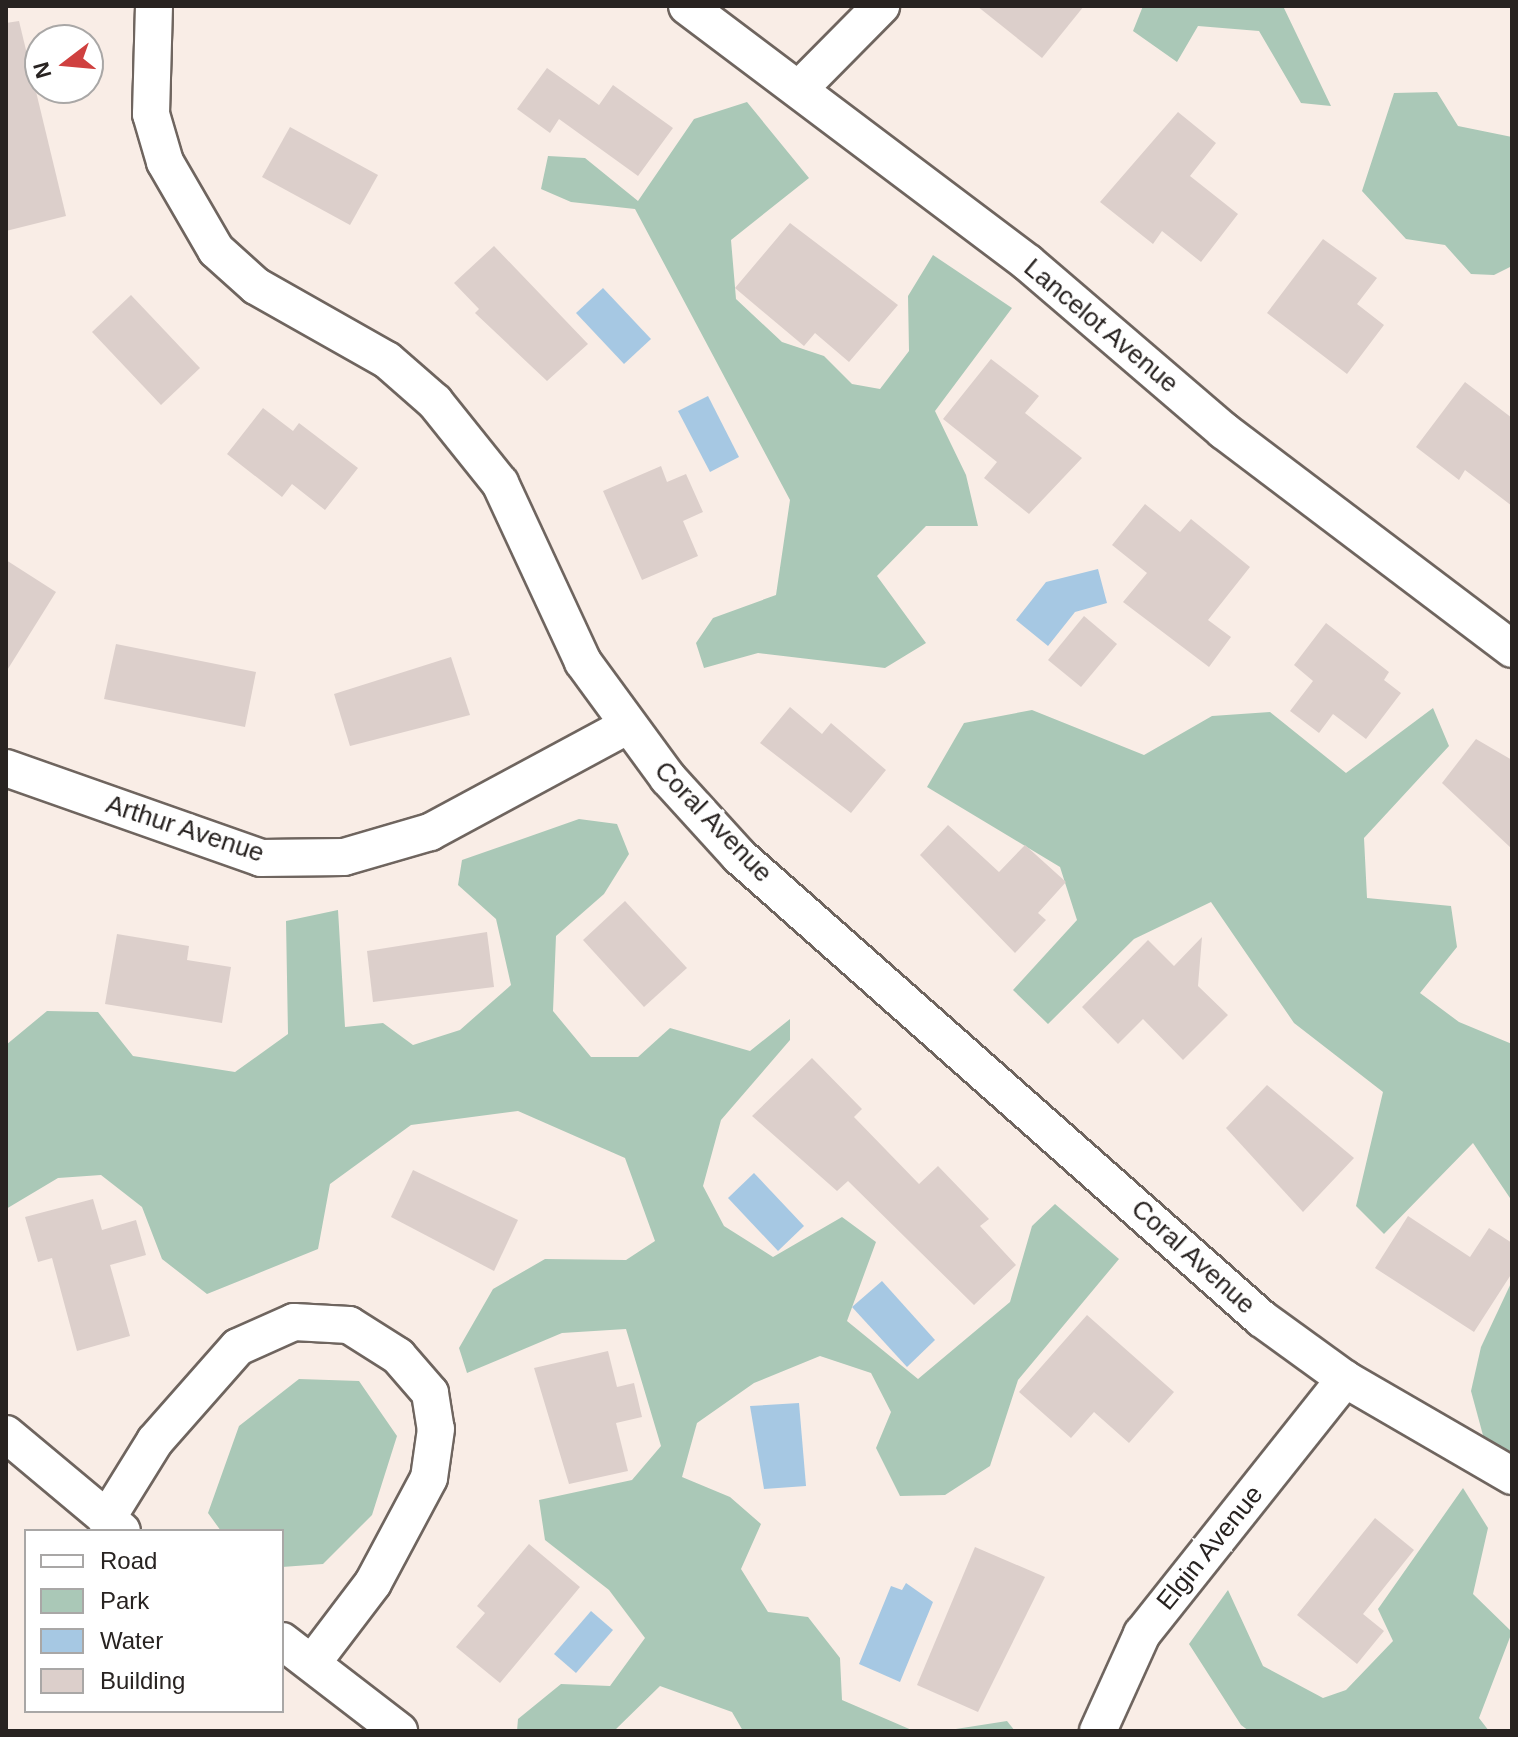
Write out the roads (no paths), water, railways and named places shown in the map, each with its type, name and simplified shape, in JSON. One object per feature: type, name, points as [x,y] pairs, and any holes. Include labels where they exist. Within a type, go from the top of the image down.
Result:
[{"type":"street","name":"Coral Avenue","points":[[154,6],[151,114],[187,206],[216,250],[256,286],[387,360],[435,402],[500,483],[583,662],[627,726],[739,856],[1175,1244],[1345,1379],[1512,1476]]},
{"type":"street","name":"Lancelot Avenue","points":[[687,6],[1028,263],[1343,525],[1512,649]]},
{"type":"street","points":[[799,89],[881,6]]},
{"type":"street","name":"Arthur Avenue","points":[[6,768],[261,858],[344,857],[430,832],[627,726]]},
{"type":"street","points":[[6,1434],[114,1526],[155,1441],[238,1347],[294,1322],[349,1325],[398,1356],[430,1393],[436,1429],[429,1478],[373,1583],[313,1662]]},
{"type":"street","name":"Elgin Avenue","points":[[1098,1731],[1142,1634],[1345,1379]]},
{"type":"street","points":[[284,1642],[399,1731]]},
{"type":"water","points":[[603,288],[651,339],[624,364],[576,313]]},
{"type":"water","points":[[708,396],[739,457],[710,472],[678,411]]},
{"type":"water","points":[[1098,569],[1107,603],[1075,612],[1048,646],[1016,620],[1046,582]]},
{"type":"water","points":[[754,1173],[804,1226],[778,1251],[728,1198]]},
{"type":"water","points":[[882,1281],[935,1340],[907,1367],[852,1307]]},
{"type":"water","points":[[799,1403],[806,1486],[764,1489],[750,1406]]},
{"type":"water","points":[[906,1583],[933,1602],[900,1682],[859,1664],[891,1586],[902,1590]]},
{"type":"water","points":[[591,1611],[613,1630],[576,1673],[554,1654]]}]
